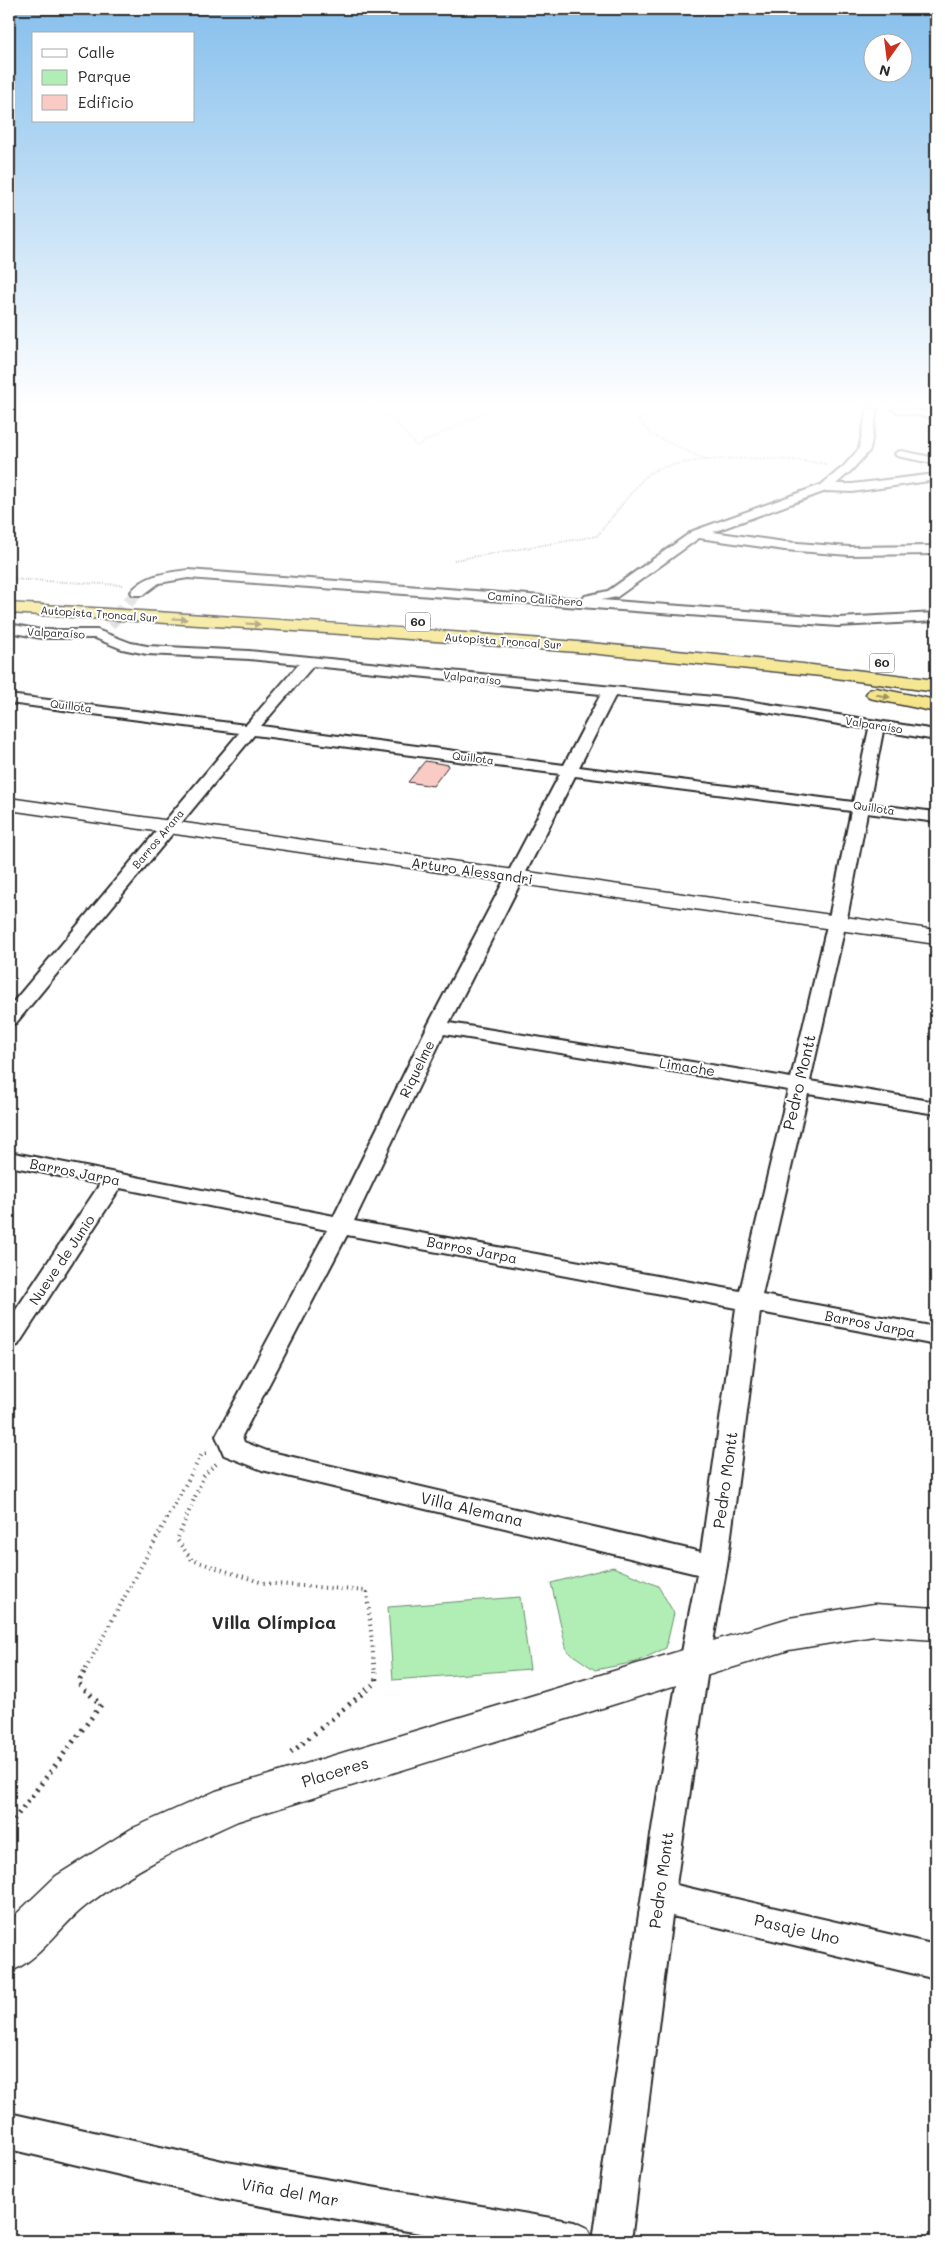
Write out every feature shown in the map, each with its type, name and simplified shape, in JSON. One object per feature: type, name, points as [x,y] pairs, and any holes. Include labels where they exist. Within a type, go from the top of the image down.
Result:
[{"type":"highway","name":"Autopista Troncal Sur","points":[[9,594],[670,640],[828,656],[936,670]]},
{"type":"highway","name":"Autopista Troncal Sur","points":[[9,608],[436,636],[667,654],[936,686]]},
{"type":"highway","points":[[436,636],[698,664],[814,681],[936,706]]},
{"type":"main road","name":"Arturo Alessandri","points":[[9,804],[936,936]]},
{"type":"main road","points":[[694,1663],[789,1634],[830,1626],[874,1620],[936,1624]]},
{"type":"main road","name":"Placeres","points":[[10,1949],[71,1891],[146,1843],[230,1804],[694,1663]]},
{"type":"street","points":[[577,602],[612,594],[697,534],[751,514]]},
{"type":"street","points":[[697,534],[785,546],[849,551],[886,549],[936,550]]},
{"type":"street","name":"Camino Calichero","points":[[140,590],[155,579],[188,574],[838,622],[936,617]]},
{"type":"street","points":[[97,634],[108,624]]},
{"type":"street","name":"Valparaíso","points":[[9,628],[41,634],[97,634],[127,646],[147,650],[249,655],[734,703],[936,735]]},
{"type":"street","name":"Barros Arana","points":[[9,1019],[309,661]]},
{"type":"street","name":"Riquelme","points":[[233,1448],[229,1436],[341,1225],[437,1026],[610,692]]},
{"type":"street","name":"Quillota","points":[[9,699],[936,817]]},
{"type":"street","name":"Pedro Montt","points":[[612,2241],[658,1897],[694,1663],[713,1566],[749,1302],[837,923],[877,725]]},
{"type":"street","name":"Limache","points":[[437,1026],[936,1108]]},
{"type":"street","name":"Barros Jarpa","points":[[9,1159],[341,1225],[936,1336]]},
{"type":"street","name":"Nueve de Junio","points":[[9,1339],[114,1180]]},
{"type":"street","name":"Villa Alemana","points":[[233,1448],[262,1460],[713,1566]]},
{"type":"street","name":"Pasaje Uno","points":[[658,1897],[936,1962]]},
{"type":"street","name":"Viña del Mar","points":[[9,2132],[227,2181],[574,2241]]},
{"type":"path","points":[[454,560],[597,536],[615,514]]},
{"type":"path","points":[[9,579],[140,590]]},
{"type":"path","points":[[233,1448],[204,1475],[177,1540],[192,1560],[263,1584],[367,1591],[376,1682],[289,1755]]},
{"type":"path","points":[[9,1826],[100,1706],[78,1683],[202,1454],[233,1448]]},
{"type":"green space","points":[[613,1567],[658,1586],[674,1613],[666,1648],[636,1662],[595,1670],[567,1651],[551,1583]]},
{"type":"green space","points":[[520,1597],[530,1669],[393,1680],[388,1607]]},
{"type":"building","points":[[425,761],[449,765],[433,786],[408,782]]},
{"type":"tunnel","points":[[115,616],[138,592]]},
{"type":"tunnel","points":[[108,623],[115,616]]},
{"type":"district","name":"Villa Olímpica","points":[[274,1623]]}]
